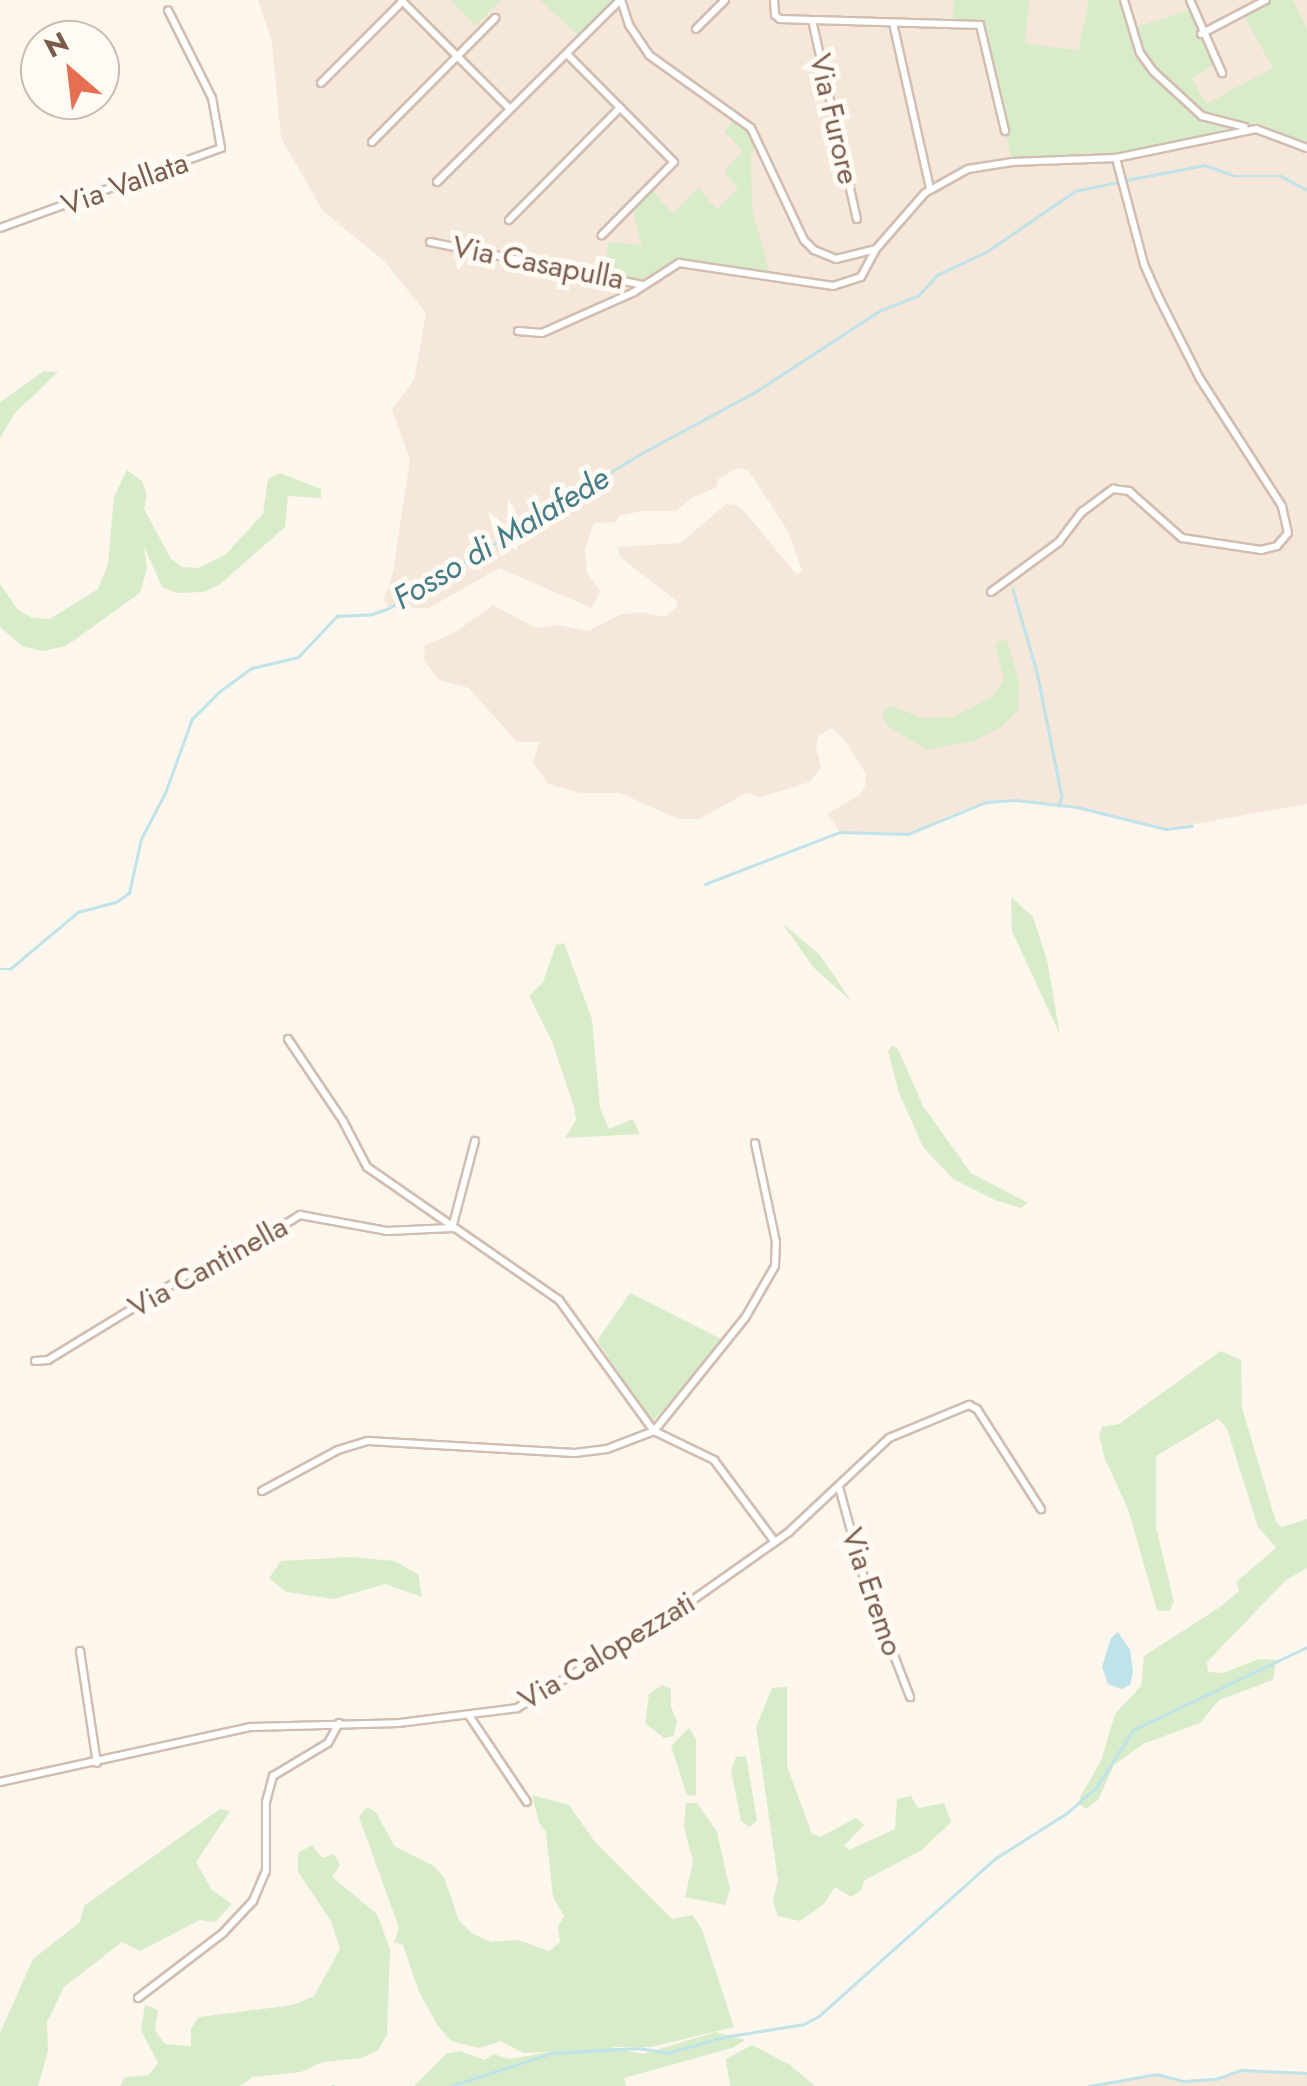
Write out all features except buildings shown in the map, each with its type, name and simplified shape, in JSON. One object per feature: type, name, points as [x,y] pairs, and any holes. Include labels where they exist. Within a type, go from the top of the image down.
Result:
[{"type":"street","points":[[437,182],[621,0],[628,25],[650,55],[752,128],[810,248],[838,259],[876,250]]},
{"type":"street","points":[[696,29],[725,0]]},
{"type":"street","points":[[774,0],[777,18],[981,26],[1005,131]]},
{"type":"street","points":[[1124,0],[1139,49],[1154,71],[1202,116],[1256,129],[1307,148]]},
{"type":"street","points":[[1190,0],[1222,73]]},
{"type":"street","points":[[1202,34],[1266,0]]},
{"type":"street","points":[[321,83],[402,1],[510,109]]},
{"type":"street","name":"Via Vallata","points":[[0,228],[222,148],[209,92],[168,10]]},
{"type":"street","points":[[372,142],[495,18]]},
{"type":"street","name":"Via Furore","points":[[812,20],[857,219]]},
{"type":"street","points":[[894,22],[930,189],[955,174],[982,166],[1116,158],[1256,129]]},
{"type":"street","points":[[567,54],[674,162],[602,235]]},
{"type":"street","points":[[509,220],[620,108]]},
{"type":"street","points":[[992,592],[1028,568],[1062,538],[1082,512],[1115,488],[1131,492],[1182,538],[1262,550],[1278,546],[1288,533],[1282,506],[1178,338],[1144,264],[1116,158]]},
{"type":"street","name":"Via Casapulla","points":[[518,330],[541,333],[646,285],[684,262],[833,286],[860,276],[876,250],[930,189]]},
{"type":"street","name":"Via Casapulla","points":[[430,242],[646,285]]},
{"type":"street","points":[[288,1039],[340,1116],[365,1165],[559,1300],[654,1431],[714,1460],[774,1542]]},
{"type":"street","points":[[452,1228],[475,1141]]},
{"type":"street","points":[[262,1491],[338,1450],[368,1441],[575,1452],[613,1448],[654,1431],[746,1318],[775,1266],[776,1242],[754,1143]]},
{"type":"street","name":"Via Cantinella","points":[[35,1361],[48,1360],[192,1272],[225,1261],[300,1215],[388,1231],[452,1228]]},
{"type":"street","name":"Via Calopezzati","points":[[0,1782],[251,1728],[470,1717],[530,1702],[687,1604],[774,1542],[889,1438],[970,1404],[1041,1509]]},
{"type":"street","name":"Via Eremo","points":[[839,1486],[862,1575],[910,1697]]},
{"type":"street","points":[[80,1651],[97,1764]]},
{"type":"street","points":[[470,1717],[527,1802]]},
{"type":"street","points":[[138,1998],[223,1933],[253,1901],[266,1871],[266,1802],[273,1776],[328,1743],[339,1724]]},
{"type":"shaded area","points":[[258,0],[1307,0],[1307,804],[1166,829],[1077,807],[1015,800],[964,809],[908,834],[840,832],[827,814],[858,796],[865,787],[866,774],[845,740],[832,728],[818,736],[816,747],[821,768],[810,782],[760,797],[747,793],[699,819],[678,819],[620,793],[580,793],[548,784],[533,763],[539,742],[517,742],[469,688],[439,680],[424,660],[425,645],[454,633],[493,605],[536,628],[559,625],[588,631],[620,615],[641,612],[665,617],[677,607],[677,601],[620,557],[618,547],[681,543],[726,504],[738,506],[748,516],[797,575],[802,571],[789,533],[748,470],[737,468],[718,479],[716,488],[693,497],[676,511],[642,511],[619,516],[616,522],[594,523],[585,549],[587,573],[600,591],[592,608],[499,568],[429,608],[389,608],[384,600],[393,572],[410,459],[392,410],[414,380],[426,313],[384,261],[323,211],[281,138],[272,42]]},
{"type":"shaded area","points":[[1241,2070],[1307,2073],[1307,2086],[1089,2086],[1157,2074],[1184,2081],[1216,2079]]},
{"type":"green space","points":[[451,0],[502,0],[475,26]]},
{"type":"green space","points":[[540,0],[620,0],[582,39]]},
{"type":"green space","points":[[954,0],[1029,0],[1025,43],[1078,51],[1089,0],[1124,0],[1133,28],[1192,9],[1217,63],[1192,78],[1206,104],[1273,68],[1242,13],[1266,0],[1293,0],[1307,29],[1307,148],[1256,129],[1115,158],[1012,162],[984,33],[981,26],[953,23]]},
{"type":"green space","points":[[739,116],[761,145],[751,153],[752,208],[771,278],[680,263],[646,285],[603,276],[609,242],[642,245],[631,205],[650,186],[672,214],[699,188],[717,210],[738,189],[724,171],[743,151],[724,131]]},
{"type":"green space","points":[[44,371],[58,372],[15,413],[0,438],[0,402]]},
{"type":"green space","points":[[127,470],[142,481],[147,495],[144,509],[171,559],[182,567],[198,568],[225,555],[263,514],[268,479],[280,473],[321,489],[321,498],[288,496],[285,527],[219,585],[203,592],[176,593],[162,587],[144,546],[147,569],[140,593],[66,646],[43,651],[22,646],[0,627],[0,584],[18,610],[32,618],[50,619],[98,589],[108,564],[114,497]]},
{"type":"green space","points":[[1007,641],[1019,681],[1018,710],[1000,728],[974,741],[926,750],[888,726],[882,714],[890,705],[922,718],[954,717],[993,696],[1004,678],[995,644]]},
{"type":"green space","points":[[1011,897],[1033,917],[1047,960],[1060,1035],[1012,931]]},
{"type":"green space","points":[[782,923],[820,955],[851,1001],[814,968]]},
{"type":"green space","points":[[564,943],[592,1019],[600,1108],[609,1129],[633,1119],[640,1134],[565,1138],[576,1120],[574,1107],[552,1042],[529,996],[543,982],[556,945]]},
{"type":"green space","points":[[892,1045],[898,1049],[923,1106],[971,1173],[1028,1203],[1021,1208],[995,1200],[953,1179],[923,1147],[899,1093],[888,1051]]},
{"type":"green space","points":[[630,1293],[725,1341],[652,1422],[597,1341]]},
{"type":"green space","points":[[1221,1351],[1241,1360],[1242,1408],[1276,1522],[1282,1527],[1307,1519],[1307,1568],[1286,1580],[1207,1662],[1208,1672],[1223,1673],[1259,1659],[1276,1660],[1273,1680],[1219,1700],[1200,1723],[1143,1744],[1114,1765],[1098,1800],[1086,1809],[1079,1804],[1080,1797],[1101,1761],[1115,1714],[1141,1686],[1144,1656],[1220,1607],[1239,1591],[1236,1582],[1276,1548],[1258,1527],[1227,1429],[1218,1419],[1156,1456],[1156,1527],[1174,1602],[1169,1611],[1157,1610],[1128,1509],[1105,1459],[1099,1435],[1102,1427],[1119,1424]]},
{"type":"green space","points":[[350,1557],[394,1561],[418,1574],[422,1597],[385,1584],[334,1599],[286,1592],[269,1578],[281,1561]]},
{"type":"green space","points":[[662,1685],[671,1689],[671,1707],[677,1721],[674,1736],[664,1738],[645,1723],[649,1694]]},
{"type":"green space","points":[[787,1687],[787,1766],[812,1834],[820,1837],[856,1818],[864,1825],[844,1846],[849,1850],[895,1829],[897,1799],[911,1796],[918,1808],[944,1803],[951,1822],[922,1850],[865,1880],[861,1890],[851,1897],[835,1887],[824,1904],[800,1921],[778,1916],[773,1901],[778,1880],[756,1727],[772,1688]]},
{"type":"green space","points":[[689,1728],[696,1739],[696,1796],[687,1795],[671,1746]]},
{"type":"green space","points":[[746,1756],[757,1820],[750,1827],[741,1821],[731,1770],[736,1757]]},
{"type":"green space","points":[[532,1795],[569,1805],[595,1842],[672,1919],[693,1915],[702,1930],[734,2027],[651,2047],[610,2047],[643,2054],[716,2032],[745,2040],[732,2048],[624,2078],[626,2086],[414,2086],[446,2054],[460,2051],[485,2060],[493,2054],[509,2059],[551,2052],[523,2053],[501,2041],[479,2048],[451,2041],[438,2026],[419,1992],[403,1945],[394,1942],[399,1928],[359,1817],[367,1807],[376,1812],[394,1846],[434,1866],[444,1877],[459,1921],[472,1933],[491,1942],[518,1940],[549,1951],[560,1942],[558,1927],[564,1916],[553,1897],[546,1832],[539,1823]]},
{"type":"green space","points":[[686,1803],[697,1803],[717,1832],[730,1890],[725,1905],[685,1897],[693,1861],[684,1827]]},
{"type":"green space","points":[[220,1809],[230,1811],[196,1862],[212,1890],[232,1904],[215,1922],[200,1920],[140,1951],[122,1942],[64,1987],[47,2022],[48,2051],[38,2086],[0,2086],[0,2033],[33,1959],[80,1922],[84,1906]]},
{"type":"green space","points":[[312,1845],[322,1858],[334,1854],[340,1865],[332,1877],[377,1914],[390,1949],[387,2035],[378,2050],[362,2058],[323,2062],[301,2072],[253,2077],[240,2086],[120,2086],[125,2077],[149,2075],[158,2063],[141,2030],[145,2005],[158,2010],[155,2031],[165,2044],[191,2046],[191,2028],[199,2017],[293,2005],[314,1996],[340,1949],[331,1921],[298,1872],[298,1853]]},
{"type":"green space","points":[[752,2045],[790,2065],[815,2086],[730,2086],[726,2059]]},
{"type":"water","points":[[1118,1632],[1130,1650],[1133,1672],[1130,1685],[1121,1689],[1108,1684],[1102,1667],[1111,1638]]},
{"type":"waterway","points":[[1126,180],[1205,165],[1235,176],[1281,176],[1307,190]]},
{"type":"waterway","name":"Fosso di Malafede","points":[[0,969],[10,969],[78,912],[116,902],[129,893],[141,839],[165,793],[192,719],[220,691],[252,668],[298,657],[337,616],[372,614],[389,608],[640,454],[755,392],[881,310],[918,296],[937,275],[986,252],[1075,191],[1118,182]]},
{"type":"waterway","points":[[1013,589],[1037,672],[1062,797],[1059,805]]},
{"type":"waterway","points":[[705,884],[840,832],[908,834],[986,802],[1015,800],[1077,807],[1166,829],[1192,826]]},
{"type":"waterway","points":[[451,2086],[552,2053],[638,2048],[668,2053],[724,2037],[804,2024],[819,2016],[996,1858],[1067,1813],[1096,1788],[1133,1730],[1307,1647]]},
{"type":"waterway","points":[[1089,2086],[1157,2074],[1184,2081],[1216,2079],[1241,2070],[1307,2073]]}]
